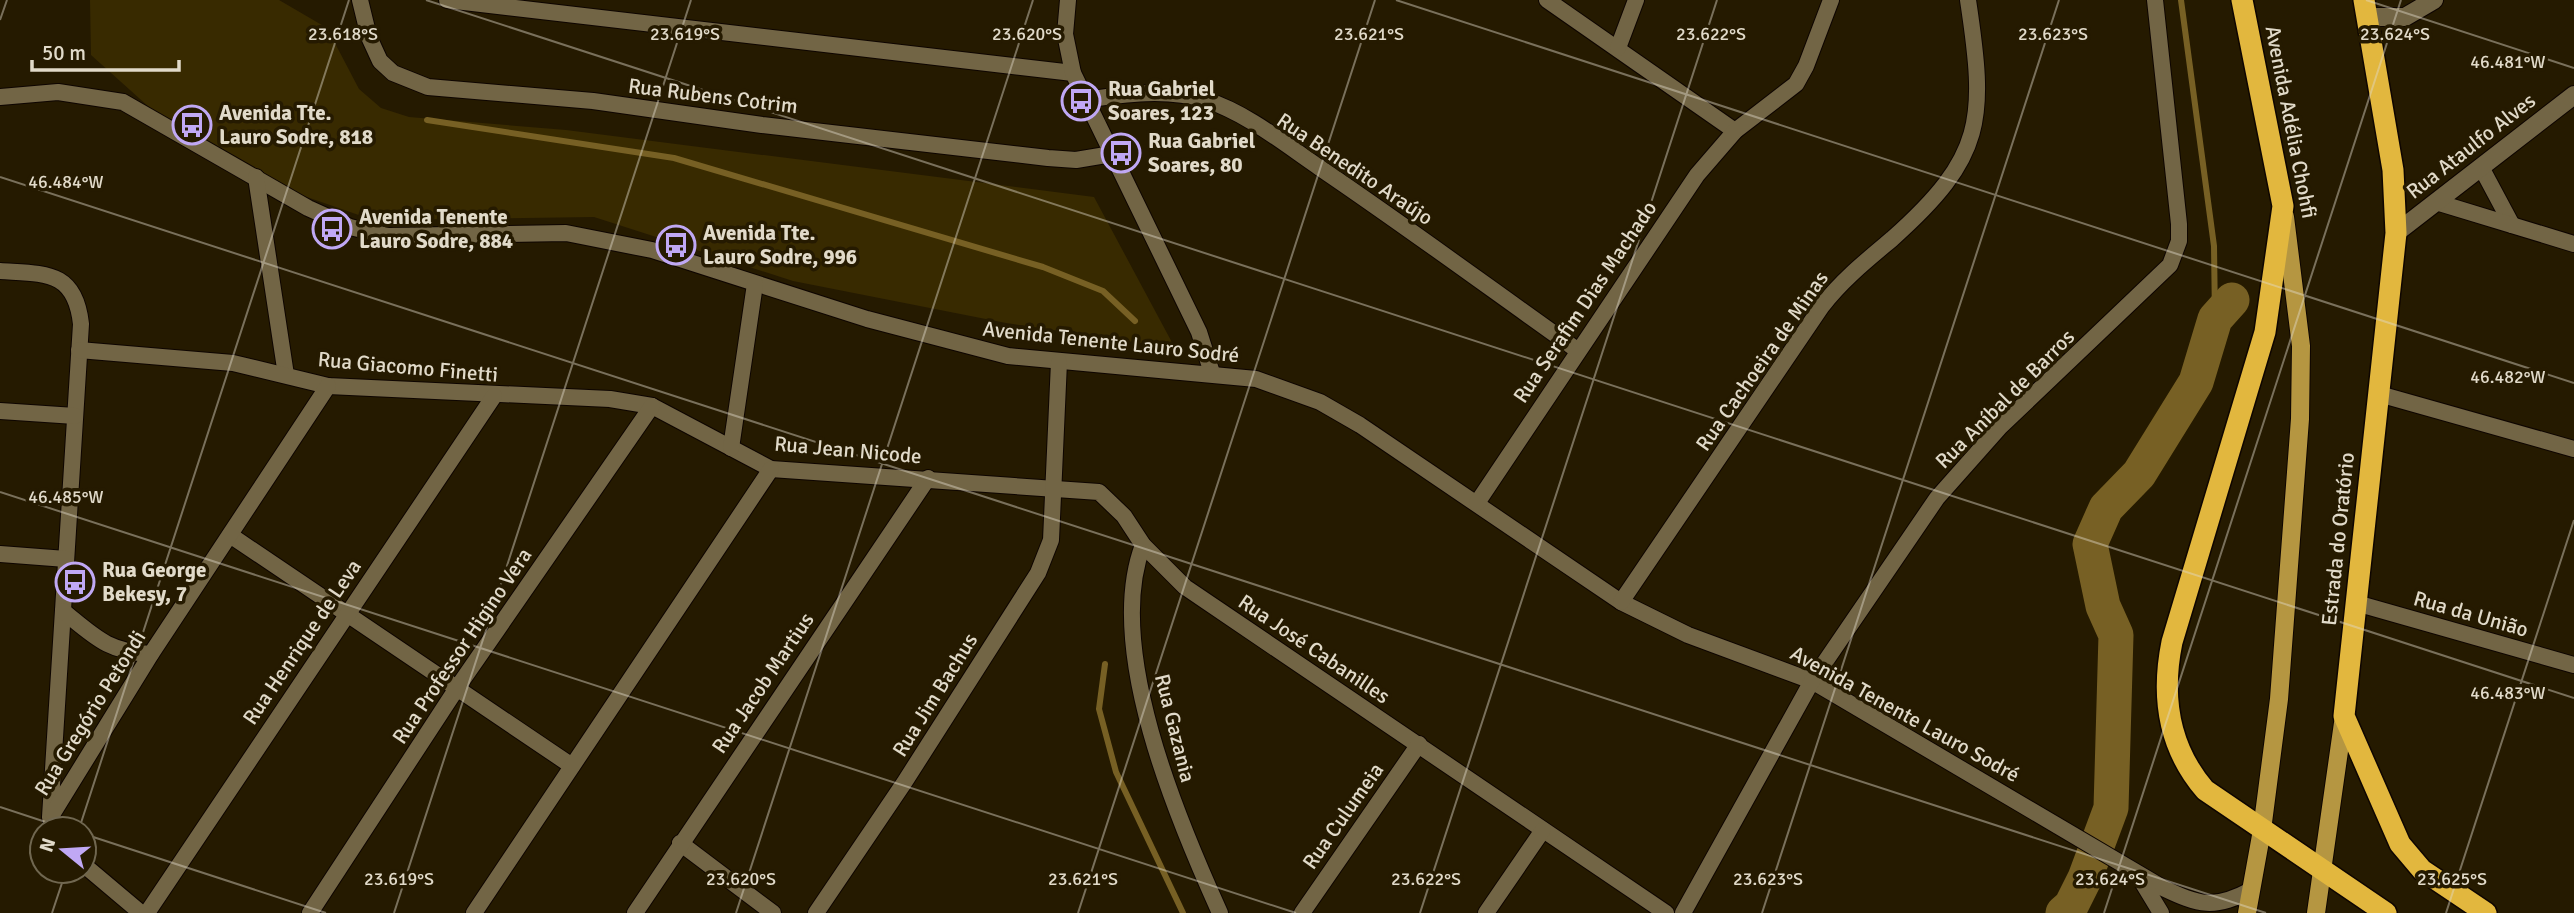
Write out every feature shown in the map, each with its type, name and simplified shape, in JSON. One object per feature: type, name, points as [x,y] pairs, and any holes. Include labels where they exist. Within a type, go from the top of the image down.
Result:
[{"type":"highway","name":"Avenida Adélia Chohfi","points":[[2242,0],[2283,206]]},
{"type":"highway","name":"Estrada do Oratório","points":[[2344,716],[2396,233],[2393,170],[2365,9]]},
{"type":"highway","points":[[2283,206],[2265,332],[2172,642],[2166,672],[2171,726],[2193,775],[2216,799],[2386,913]]},
{"type":"highway","points":[[2344,716],[2384,813],[2405,851],[2422,870],[2486,913]]},
{"type":"main road","points":[[2365,9],[2405,17],[2434,0]]},
{"type":"main road","name":"Rua Ataulfo Alves","points":[[2396,233],[2574,95]]},
{"type":"main road","name":"Avenida Adélia Chohfi","points":[[2262,830],[2278,699],[2300,419],[2301,346],[2283,206]]},
{"type":"main road","name":"Estrada do Oratório","points":[[2316,913],[2344,716]]},
{"type":"main road","points":[[2247,913],[2262,830]]},
{"type":"street","name":"Rua Rubens Cotrim","points":[[360,0],[369,37],[380,61],[401,77],[428,87],[593,101],[762,125],[1048,158],[1076,160],[1112,155]]},
{"type":"street","points":[[447,0],[1073,73]]},
{"type":"street","points":[[1068,0],[1065,34],[1073,73],[1199,332],[1212,373]]},
{"type":"street","points":[[1546,0],[1735,131]]},
{"type":"street","points":[[1618,48],[1636,0]]},
{"type":"street","name":"Rua Serafim Dias Machado","points":[[1477,503],[1577,350],[1697,175],[1735,131],[1796,84],[1807,66],[1831,0]]},
{"type":"street","name":"Rua Cachoeira de Minas","points":[[1621,602],[1822,306],[1839,285],[1934,201],[1959,166],[1969,146],[1977,106],[1976,51],[1968,0]]},
{"type":"street","name":"Rua Aníbal de Barros","points":[[1683,913],[1812,681],[1937,498],[2000,427],[2151,285],[2176,255],[2179,224],[2155,0]]},
{"type":"street","name":"Avenida Tenente Lauro Sodré","points":[[0,97],[58,92],[123,102],[308,208],[350,227],[388,236],[566,233],[652,250],[963,347],[1059,362],[1212,373],[1256,379],[1320,402],[1360,425],[1621,602],[1688,635],[1812,681],[2163,888],[2202,904],[2227,902],[2251,890]]},
{"type":"street","name":"Rua Benedito Araújo","points":[[1085,100],[1128,93],[1183,95],[1207,101],[1229,111],[1343,184],[1577,350]]},
{"type":"street","points":[[2481,167],[2512,225]]},
{"type":"street","points":[[256,177],[285,375]]},
{"type":"street","points":[[2436,202],[2574,244]]},
{"type":"street","points":[[0,271],[52,276],[63,281],[79,306],[79,350],[52,815]]},
{"type":"street","points":[[731,448],[755,284]]},
{"type":"street","name":"Rua Giacomo Finetti","points":[[79,350],[233,363],[328,386],[610,400],[652,406]]},
{"type":"street","points":[[1055,487],[1059,362]]},
{"type":"street","name":"Rua Gregório Petondi","points":[[57,815],[151,654],[328,386]]},
{"type":"street","points":[[2379,394],[2574,449]]},
{"type":"street","name":"Rua Henrique de Leva","points":[[147,913],[494,396]]},
{"type":"street","name":"Rua Jean Nicode","points":[[652,406],[771,469],[1055,487]]},
{"type":"street","name":"Rua Professor Higino Vera","points":[[310,913],[457,688],[652,406]]},
{"type":"street","points":[[0,411],[75,416]]},
{"type":"street","points":[[474,913],[771,469]]},
{"type":"street","name":"Rua Jacob Martius","points":[[635,913],[928,478]]},
{"type":"street","name":"Rua José Cabanilles","points":[[1055,487],[1099,492],[1124,516],[1143,545],[1185,587],[1666,913]]},
{"type":"street","name":"Rua Jim Bachus","points":[[817,913],[1038,573],[1051,540],[1055,487]]},
{"type":"street","points":[[230,535],[572,766]]},
{"type":"street","name":"Rua Gazania","points":[[1143,545],[1134,567],[1131,602],[1134,642],[1148,722],[1185,835],[1220,913]]},
{"type":"street","points":[[0,554],[66,559]]},
{"type":"street","name":"Rua da União","points":[[2356,603],[2574,665]]},
{"type":"street","points":[[63,611],[104,645],[127,653],[151,654]]},
{"type":"street","name":"Rua Culumeia","points":[[1302,913],[1419,744]]},
{"type":"street","points":[[1486,913],[1543,830]]},
{"type":"street","points":[[680,843],[774,913]]},
{"type":"street","name":"Avenida Tenente Lauro Sodré","points":[[2137,873],[2161,913]]},
{"type":"street","points":[[98,877],[141,913]]},
{"type":"shaded area","points":[[90,0],[279,0],[327,28],[359,89],[381,108],[409,117],[566,130],[1094,197],[1175,348],[1006,323],[793,281],[594,217],[373,220],[281,188],[169,125],[91,55]]},
{"type":"waterway","points":[[2181,0],[2214,246],[2215,319]]},
{"type":"waterway","points":[[427,120],[674,158],[1043,267],[1103,291],[1135,321]]},
{"type":"waterway","points":[[2063,913],[2071,906],[2085,878],[2111,808],[2116,635],[2103,606],[2090,544],[2106,508],[2139,474],[2196,382],[2215,319],[2232,300]]},
{"type":"waterway","points":[[1105,664],[1099,709],[1116,772],[1183,913]]},
{"type":"place","name":"Rua Gabriel Soares, 123","points":[[1081,101]]},
{"type":"place","name":"Avenida Tte. Lauro Sodre, 818","points":[[192,125]]},
{"type":"place","name":"Rua Gabriel Soares, 80","points":[[1121,153]]},
{"type":"place","name":"Avenida Tenente Lauro Sodre, 884","points":[[332,229]]},
{"type":"place","name":"Avenida Tte. Lauro Sodre, 996","points":[[676,245]]},
{"type":"place","name":"Rua George Bekesy, 7","points":[[75,582]]}]
